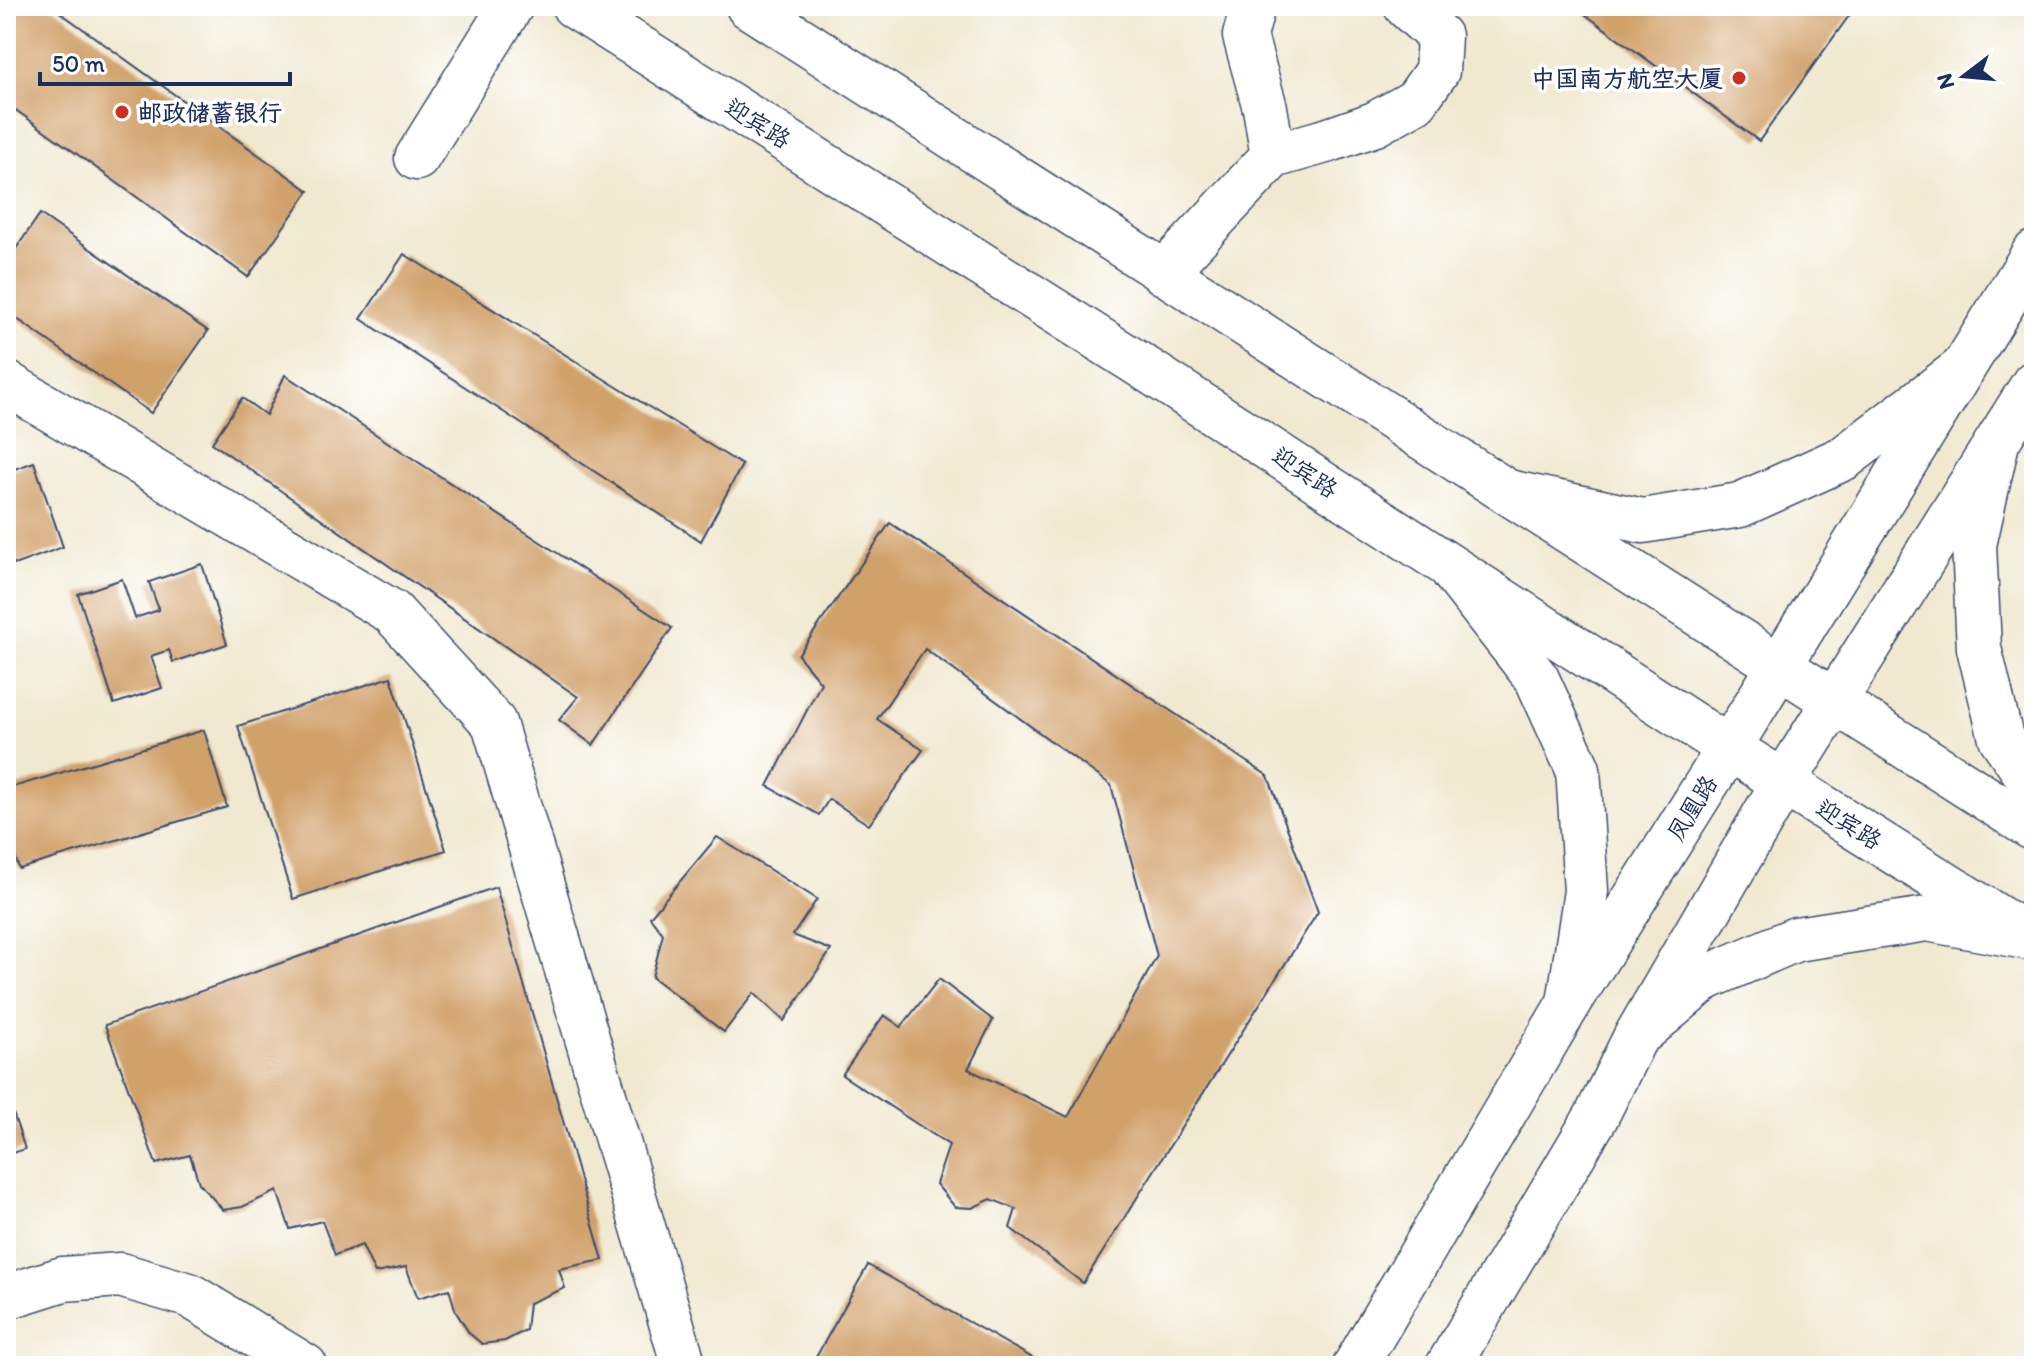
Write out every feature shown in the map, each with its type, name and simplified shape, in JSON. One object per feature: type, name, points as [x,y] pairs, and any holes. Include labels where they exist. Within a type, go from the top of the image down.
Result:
[{"type":"main road","points":[[417,158],[511,6]]},
{"type":"main road","name":"迎宾路","points":[[574,6],[1138,364],[1783,783],[2032,939]]},
{"type":"main road","points":[[748,6],[2034,829]]},
{"type":"main road","points":[[1253,6],[1245,36],[1265,108],[1273,156]]},
{"type":"main road","points":[[1164,273],[1273,156],[1375,124],[1416,101],[1437,71],[1439,36],[1406,6]]},
{"type":"main road","name":"凤凰路","points":[[1355,1366],[1569,1003],[2034,253]]},
{"type":"main road","points":[[1505,491],[1643,521],[1740,505],[1844,458],[1965,366]]},
{"type":"main road","points":[[6,383],[392,612],[494,723],[684,1366]]},
{"type":"main road","points":[[1448,1366],[1596,1117],[1635,1038],[1783,783],[2034,383]]},
{"type":"main road","points":[[1997,443],[1974,545],[1979,648],[2001,738],[2034,786]]},
{"type":"main road","points":[[1447,565],[1537,679],[1578,769],[1586,891],[1569,1003]]},
{"type":"main road","points":[[1635,1038],[1706,978],[1796,939],[1927,919],[2032,939]]},
{"type":"main road","points":[[6,1297],[63,1279],[120,1275],[189,1295],[305,1366]]},
{"type":"building","points":[[6,6],[51,6],[309,191],[248,277],[6,103]]},
{"type":"building","name":"中国南方航空大厦","points":[[1593,6],[1856,6],[1759,141],[1586,15]]},
{"type":"building","points":[[40,214],[208,331],[151,413],[6,311],[6,263]]},
{"type":"building","points":[[404,254],[742,465],[701,541],[361,319]]},
{"type":"building","points":[[285,375],[672,628],[593,745],[559,720],[578,697],[212,443],[242,398],[266,415]]},
{"type":"building","points":[[34,462],[63,547],[14,565],[6,547],[6,472]]},
{"type":"building","points":[[890,523],[1268,776],[1318,912],[1083,1283],[1010,1228],[1016,1209],[991,1199],[972,1208],[955,1207],[936,1184],[949,1145],[842,1075],[884,1015],[901,1027],[939,979],[993,1020],[968,1069],[1068,1117],[1157,956],[1111,785],[925,649],[877,719],[923,750],[869,825],[829,799],[819,815],[768,786],[821,683],[798,655]]},
{"type":"building","points":[[202,564],[227,644],[173,662],[169,650],[151,656],[162,688],[114,704],[78,594],[122,579],[135,618],[159,610],[149,582]]},
{"type":"building","points":[[391,677],[446,850],[293,899],[238,726]]},
{"type":"building","points":[[204,730],[227,807],[19,869],[6,826],[6,789]]},
{"type":"building","points":[[717,837],[817,899],[793,935],[831,950],[784,1021],[754,993],[724,1032],[652,977],[663,934],[650,917]]},
{"type":"building","points":[[496,887],[603,1260],[559,1269],[565,1288],[529,1303],[526,1330],[505,1341],[482,1344],[469,1333],[456,1312],[449,1289],[418,1298],[406,1267],[375,1273],[362,1245],[335,1255],[322,1221],[290,1229],[277,1191],[242,1207],[223,1210],[199,1183],[190,1155],[156,1164],[105,1025]]},
{"type":"building","points":[[6,1092],[25,1149],[6,1155]]},
{"type":"building","points":[[868,1265],[1038,1361],[1035,1366],[811,1366]]},
{"type":"place","name":"中国南方航空大厦","points":[[1739,78]]},
{"type":"place","name":"邮政储蓄银行","points":[[122,112]]}]
